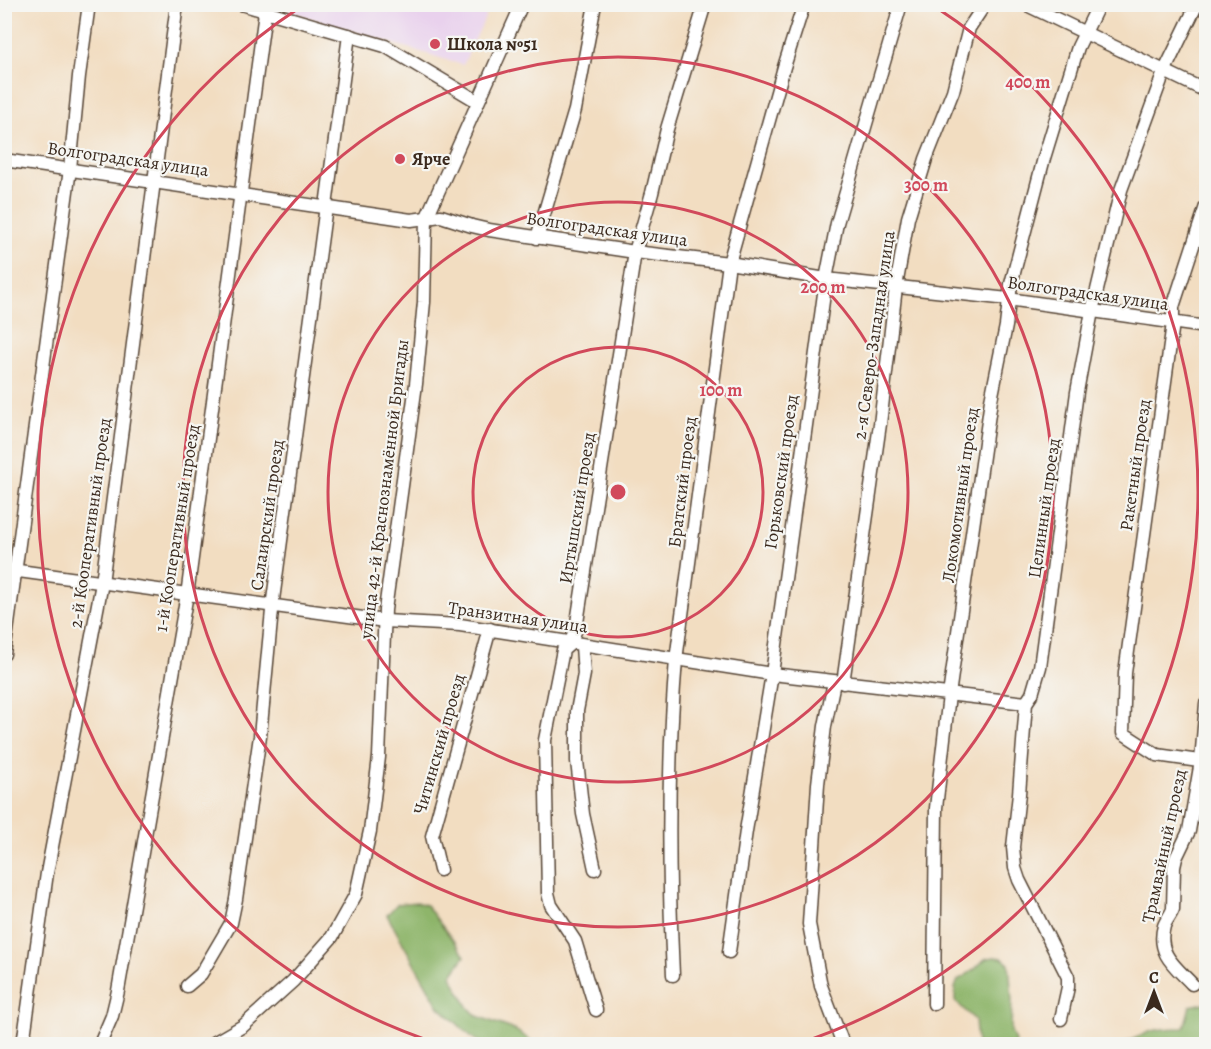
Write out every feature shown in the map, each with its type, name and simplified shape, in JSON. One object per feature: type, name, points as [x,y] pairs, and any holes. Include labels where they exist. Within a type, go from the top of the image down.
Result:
[{"type":"street","points":[[4,654],[10,570],[70,169],[89,4]]},
{"type":"street","name":"2-й Кооперативный проезд","points":[[23,1044],[47,873],[102,583],[177,4]]},
{"type":"street","points":[[241,4],[349,35],[393,51],[477,101]]},
{"type":"street","name":"улица 42-й Краснознамённой Бригады","points":[[212,1044],[243,1026],[293,981],[332,937],[356,894],[370,831],[379,757],[385,621],[393,543],[416,384],[423,302],[426,219],[522,4]]},
{"type":"street","points":[[537,238],[575,110],[595,4]]},
{"type":"street","name":"Иртышский проезд","points":[[595,869],[583,814],[577,761],[577,711],[584,674],[576,645],[576,628],[635,252],[667,129],[705,4]]},
{"type":"street","name":"Братский проезд","points":[[673,975],[669,812],[676,660],[729,263],[804,4]]},
{"type":"street","name":"Горьковский проезд","points":[[729,952],[772,674],[826,279],[837,223],[901,4]]},
{"type":"street","name":"2-я Северо-Западная улица","points":[[843,1044],[821,986],[809,924],[818,784],[825,726],[839,682],[880,424],[896,287],[908,218],[926,159],[953,91],[969,28],[985,4]]},
{"type":"street","points":[[1025,4],[1206,92]]},
{"type":"street","name":"Локомотивный проезд","points":[[934,1004],[936,808],[949,695],[991,400],[1006,326],[1008,299],[1044,158],[1078,47],[1099,4]]},
{"type":"street","name":"Целинный проезд","points":[[1061,1019],[1068,977],[1019,880],[1012,847],[1019,794],[1026,703],[1032,694],[1040,667],[1077,392],[1092,311],[1121,190],[1164,72],[1197,4]]},
{"type":"street","name":"1-й Кооперативный проезд","points":[[100,1044],[112,1016],[118,991],[186,594],[265,12]]},
{"type":"street","name":"Салаирский проезд","points":[[187,986],[201,974],[231,923],[234,907],[260,736],[273,600],[349,35]]},
{"type":"street","name":"Волгоградская улица","points":[[4,160],[411,220],[441,216],[472,226],[537,238],[729,263],[826,279],[1008,299],[1206,327]]},
{"type":"street","name":"Ракетный проезд","points":[[1204,762],[1158,755],[1123,733],[1125,673],[1173,323],[1173,307],[1206,206]]},
{"type":"street","name":"Транзитная улица","points":[[10,570],[385,621],[460,625],[772,674],[1026,703]]},
{"type":"street","name":"Читинский проезд","points":[[440,870],[432,836],[489,629]]},
{"type":"street","name":"Иртышский проезд","points":[[576,645],[563,650],[545,740],[548,893],[551,905],[575,941],[596,1010]]},
{"type":"street","name":"Трамвайный проезд","points":[[1192,984],[1165,956],[1163,939],[1165,924],[1173,909],[1176,858],[1189,831],[1204,762],[1206,704]]},
{"type":"shaded area","name":"Школа №51","points":[[269,5],[491,5],[463,65]]},
{"type":"green space","points":[[417,902],[426,905],[465,956],[451,976],[469,1008],[477,1016],[515,1030],[534,1044],[483,1044],[474,1039],[439,1007],[387,915],[397,904]]},
{"type":"green space","points":[[1002,958],[1009,964],[1012,1000],[1011,1031],[1016,1044],[977,1044],[975,1020],[955,1001],[955,988],[958,980],[974,970],[985,959]]},
{"type":"green space","points":[[1206,1003],[1206,1044],[1123,1044],[1152,1031],[1184,1028],[1190,1006]]},
{"type":"place","name":"Школа №51","points":[[435,44]]},
{"type":"place","name":"Ярче","points":[[400,159]]}]
